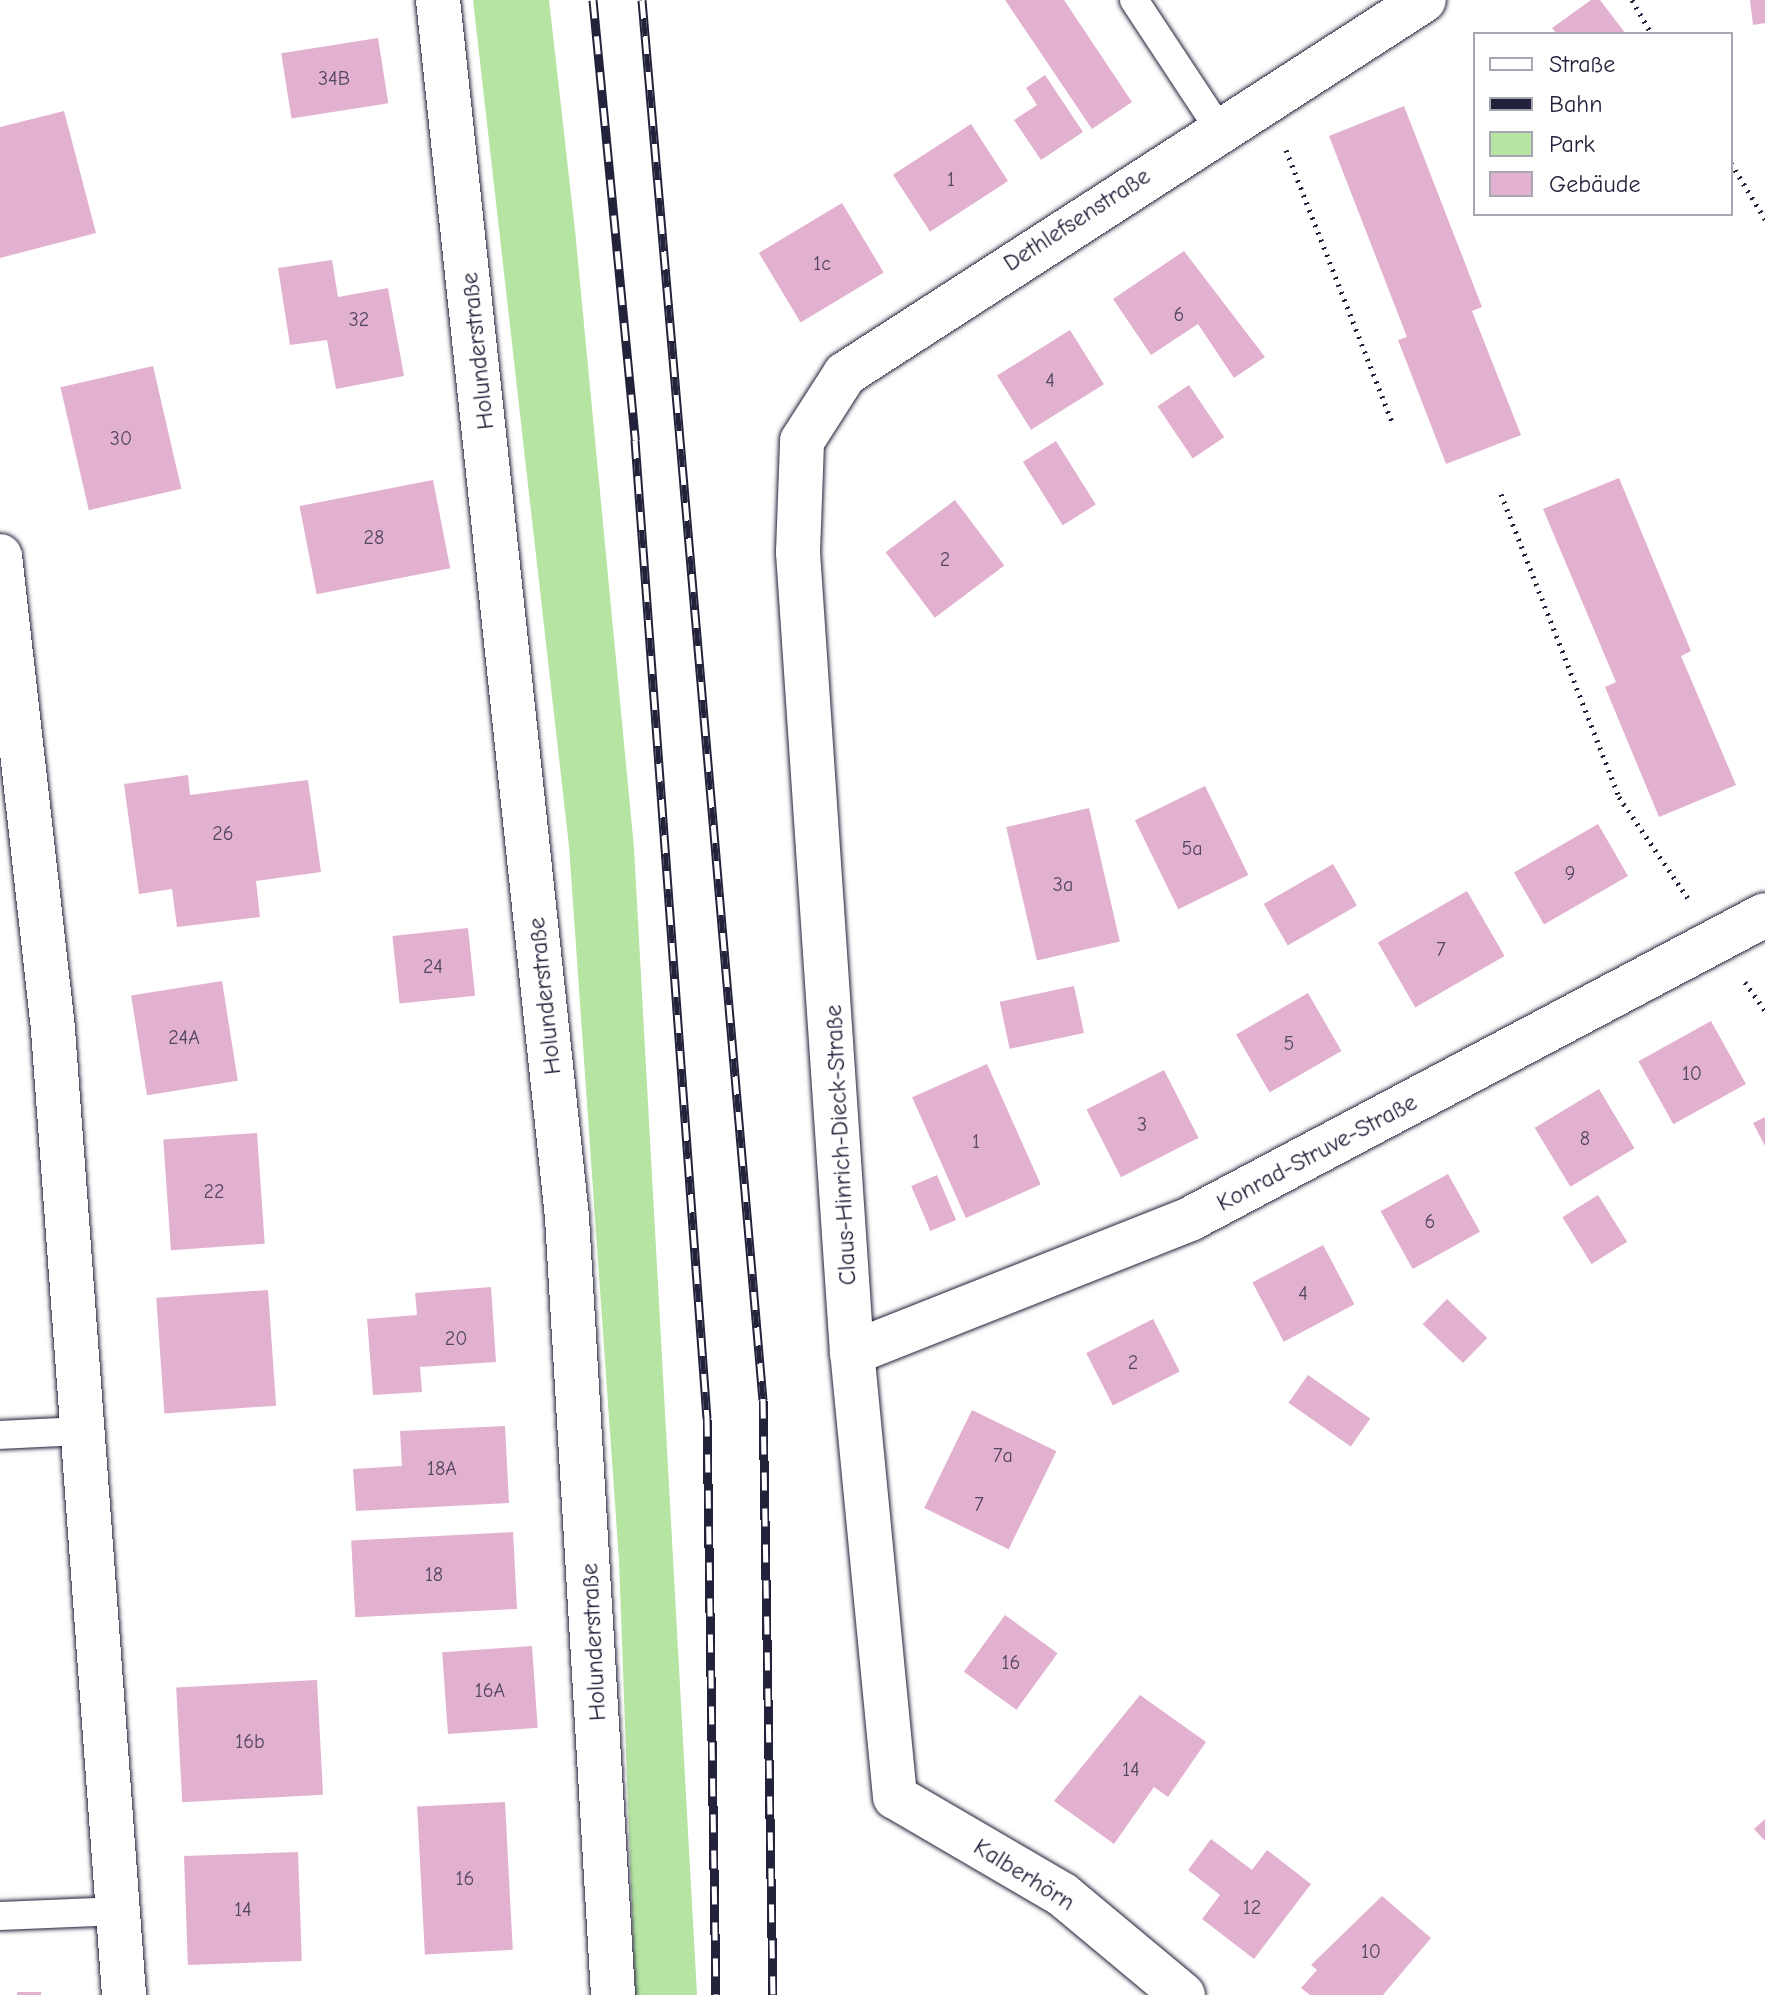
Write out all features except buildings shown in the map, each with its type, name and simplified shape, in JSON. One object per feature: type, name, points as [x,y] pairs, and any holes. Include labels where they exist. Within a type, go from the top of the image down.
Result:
[{"type":"street","name":"Holunderstraße","points":[[438,0],[567,1218],[613,1995]]},
{"type":"street","name":"Dethlefsenstraße","points":[[796,494],[802,441],[845,374],[1219,129],[1424,0]]},
{"type":"street","name":"Claus-Hinrich-Dieck-Straße","points":[[796,494],[852,1353],[895,1797]]},
{"type":"street","points":[[0,556],[51,1014],[124,1995]]},
{"type":"street","name":"Konrad-Struve-Straße","points":[[852,1353],[1190,1219],[1719,943],[1765,915]]},
{"type":"street","name":"Kalberhörn","points":[[895,1797],[1063,1895],[1183,1995]]},
{"type":"lane","points":[[1134,0],[1219,129]]},
{"type":"lane","points":[[0,1435],[83,1431]]},
{"type":"lane","points":[[0,1916],[118,1911]]},
{"type":"path","points":[[1632,0],[1651,32]]},
{"type":"path","points":[[1267,101],[1393,425]]},
{"type":"path","points":[[1733,166],[1765,219]]},
{"type":"path","points":[[1501,494],[1619,797],[1765,1011]]},
{"type":"green space","points":[[473,0],[549,0],[575,230],[634,848],[697,1995],[635,1995],[619,1561],[569,846]]},
{"type":"railway","points":[[593,0],[635,440],[707,1418],[716,1995]]},
{"type":"railway","points":[[642,0],[763,1400],[773,1995]]}]
